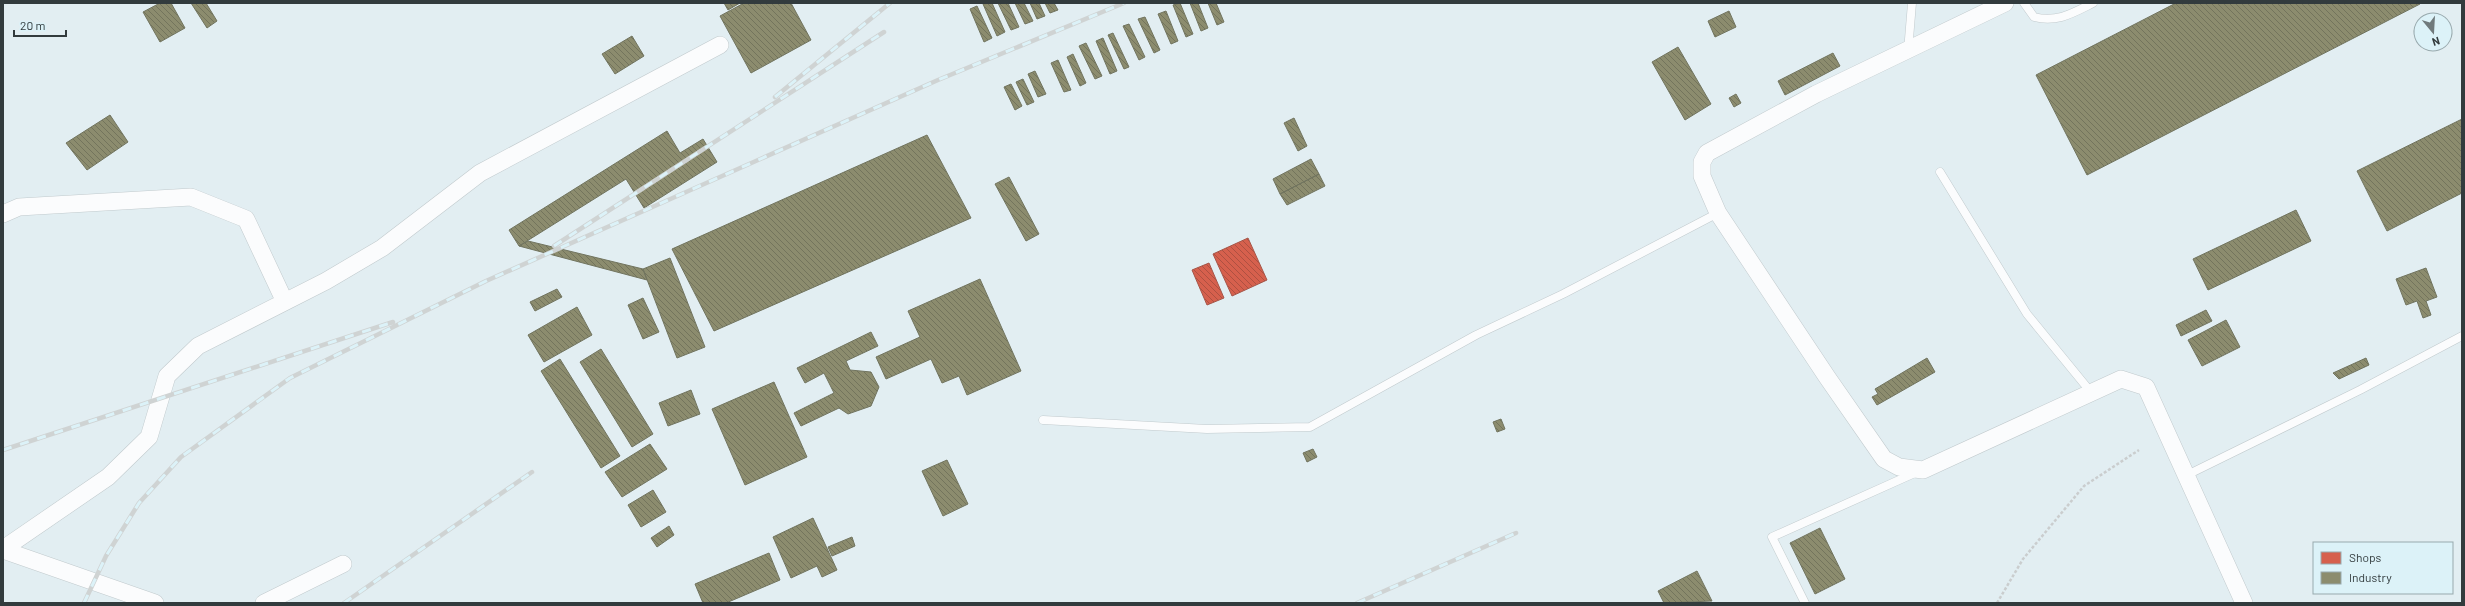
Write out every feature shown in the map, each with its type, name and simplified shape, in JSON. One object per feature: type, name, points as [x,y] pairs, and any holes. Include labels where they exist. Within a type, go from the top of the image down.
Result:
[{"type":"street","points":[[2005,3],[1816,94],[1707,153],[1702,162],[1702,176],[1718,213],[1823,371],[1884,459],[1899,467],[1922,470],[2090,391],[2121,379],[2146,387],[2185,476],[2244,603]]},
{"type":"street","points":[[3,549],[108,478],[149,437],[167,376],[198,346],[284,300],[326,280],[382,248],[480,173],[720,45]]},
{"type":"street","points":[[3,214],[19,208],[191,197],[246,219],[284,300]]},
{"type":"street","points":[[3,549],[155,603]]},
{"type":"street","points":[[264,603],[343,564]]},
{"type":"lane","points":[[1908,51],[1912,3]]},
{"type":"lane","points":[[2024,3],[2034,18],[2056,20],[2094,3]]},
{"type":"lane","points":[[1940,172],[2027,314],[2090,391]]},
{"type":"lane","points":[[1043,420],[1206,428],[1310,427],[1476,335],[1563,294],[1718,213]]},
{"type":"lane","points":[[2185,476],[2462,336]]},
{"type":"lane","points":[[1805,603],[1772,536],[1922,470]]},
{"type":"path","points":[[1997,603],[2023,559],[2084,486],[2139,450]]},
{"type":"building: Shops","points":[[1248,238],[1267,280],[1232,296],[1213,254]]},
{"type":"building: Shops","points":[[1209,263],[1224,298],[1207,305],[1192,270]]},
{"type":"building: Industry","points":[[160,3],[171,3],[185,28],[160,42],[143,12]]},
{"type":"building: Industry","points":[[191,3],[206,3],[217,21],[207,28]]},
{"type":"building: Industry","points":[[724,3],[740,3],[728,10]]},
{"type":"building: Industry","points":[[744,3],[791,3],[811,40],[751,73],[720,16]]},
{"type":"building: Industry","points":[[992,3],[1005,32],[997,36],[983,4]]},
{"type":"building: Industry","points":[[998,3],[1008,3],[1019,27],[1011,30]]},
{"type":"building: Industry","points":[[1015,3],[1024,3],[1033,21],[1025,24]]},
{"type":"building: Industry","points":[[1030,3],[1039,3],[1045,16],[1037,19]]},
{"type":"building: Industry","points":[[1045,3],[1054,3],[1058,10],[1050,13]]},
{"type":"building: Industry","points":[[1180,3],[1193,34],[1186,37],[1173,5]]},
{"type":"building: Industry","points":[[1190,3],[1198,3],[1208,28],[1201,31]]},
{"type":"building: Industry","points":[[1208,3],[1216,3],[1224,22],[1217,25]]},
{"type":"building: Industry","points":[[2176,3],[2420,4],[2087,175],[2036,75]]},
{"type":"building: Industry","points":[[977,6],[992,38],[984,42],[970,9]]},
{"type":"building: Industry","points":[[1166,11],[1178,41],[1171,44],[1158,14]]},
{"type":"building: Industry","points":[[1729,11],[1736,27],[1715,37],[1708,21]]},
{"type":"building: Industry","points":[[1145,17],[1160,50],[1154,53],[1138,19]]},
{"type":"building: Industry","points":[[1129,24],[1145,57],[1139,60],[1123,26]]},
{"type":"building: Industry","points":[[1113,33],[1129,67],[1124,69],[1108,35]]},
{"type":"building: Industry","points":[[632,36],[644,56],[615,74],[602,54]]},
{"type":"building: Industry","points":[[1103,38],[1117,71],[1110,74],[1096,41]]},
{"type":"building: Industry","points":[[1086,43],[1102,76],[1095,79],[1079,46]]},
{"type":"building: Industry","points":[[1678,47],[1711,104],[1685,120],[1652,62]]},
{"type":"building: Industry","points":[[1833,53],[1840,66],[1785,95],[1778,81]]},
{"type":"building: Industry","points":[[1073,54],[1086,83],[1080,86],[1067,57]]},
{"type":"building: Industry","points":[[1058,60],[1071,90],[1064,92],[1051,63]]},
{"type":"building: Industry","points":[[1035,71],[1046,94],[1038,97],[1028,74]]},
{"type":"building: Industry","points":[[1023,79],[1034,102],[1027,105],[1016,82]]},
{"type":"building: Industry","points":[[1011,84],[1022,106],[1015,110],[1004,87]]},
{"type":"building: Industry","points":[[1736,94],[1741,103],[1734,107],[1729,98]]},
{"type":"building: Industry","points":[[110,115],[128,142],[87,170],[66,143]]},
{"type":"building: Industry","points":[[1294,118],[1307,146],[1298,151],[1284,123]]},
{"type":"building: Industry","points":[[2462,119],[2462,193],[2387,231],[2357,171]]},
{"type":"building: Industry","points":[[667,131],[680,153],[703,139],[717,162],[644,208],[626,179],[519,246],[509,230]]},
{"type":"building: Industry","points":[[927,135],[971,218],[714,331],[672,249]]},
{"type":"building: Industry","points":[[1311,159],[1319,174],[1280,194],[1273,179]]},
{"type":"building: Industry","points":[[1319,174],[1325,186],[1287,205],[1280,194]]},
{"type":"building: Industry","points":[[1009,177],[1039,234],[1026,241],[995,184]]},
{"type":"building: Industry","points":[[2296,210],[2311,241],[2208,290],[2193,259]]},
{"type":"building: Industry","points":[[528,241],[643,269],[647,280],[519,246]]},
{"type":"building: Industry","points":[[670,258],[705,347],[677,358],[643,269]]},
{"type":"building: Industry","points":[[2426,268],[2437,297],[2426,301],[2431,315],[2423,318],[2417,301],[2406,305],[2396,279]]},
{"type":"building: Industry","points":[[980,279],[1021,371],[967,395],[959,376],[942,383],[931,359],[886,379],[876,357],[920,337],[908,311]]},
{"type":"building: Industry","points":[[557,289],[562,297],[535,311],[530,302]]},
{"type":"building: Industry","points":[[643,298],[659,332],[643,339],[628,305]]},
{"type":"building: Industry","points":[[577,307],[592,335],[544,362],[528,335]]},
{"type":"building: Industry","points":[[2206,310],[2212,321],[2181,336],[2176,325]]},
{"type":"building: Industry","points":[[2226,320],[2240,347],[2202,366],[2188,340]]},
{"type":"building: Industry","points":[[871,332],[878,346],[846,361],[850,370],[871,372],[879,387],[871,406],[848,414],[839,408],[801,426],[794,413],[834,393],[824,373],[805,383],[797,368]]},
{"type":"building: Industry","points":[[601,349],[653,434],[632,447],[580,362]]},
{"type":"building: Industry","points":[[1927,358],[1935,372],[1877,405],[1872,397],[1878,394],[1875,389]]},
{"type":"building: Industry","points":[[2366,358],[2369,365],[2339,379],[2333,373]]},
{"type":"building: Industry","points":[[560,359],[620,456],[601,468],[541,371]]},
{"type":"building: Industry","points":[[774,382],[807,457],[745,485],[712,409]]},
{"type":"building: Industry","points":[[691,390],[700,414],[668,426],[659,403]]},
{"type":"building: Industry","points":[[1501,419],[1505,429],[1497,432],[1493,422]]},
{"type":"building: Industry","points":[[650,444],[667,469],[622,497],[605,472]]},
{"type":"building: Industry","points":[[1313,449],[1317,457],[1307,462],[1303,453]]},
{"type":"building: Industry","points":[[947,460],[968,504],[943,516],[922,471]]},
{"type":"building: Industry","points":[[653,490],[666,512],[641,527],[628,505]]},
{"type":"building: Industry","points":[[813,518],[837,570],[822,577],[817,566],[791,578],[773,537]]},
{"type":"building: Industry","points":[[669,526],[674,535],[657,547],[651,538]]},
{"type":"building: Industry","points":[[1820,528],[1845,579],[1815,594],[1790,543]]},
{"type":"building: Industry","points":[[852,537],[855,546],[832,556],[828,547]]},
{"type":"building: Industry","points":[[769,553],[780,580],[726,603],[703,603],[695,584]]},
{"type":"building: Industry","points":[[1697,571],[1712,601],[1664,603],[1658,591]]},
{"type":"railway","points":[[775,97],[890,3]]},
{"type":"railway","points":[[84,603],[106,556],[139,503],[181,457],[290,378],[486,281],[938,80],[1124,3]]},
{"type":"railway","points":[[554,246],[884,32]]},
{"type":"railway","points":[[3,450],[393,322]]},
{"type":"railway","points":[[344,603],[532,472]]},
{"type":"railway","points":[[1357,603],[1516,533]]}]
